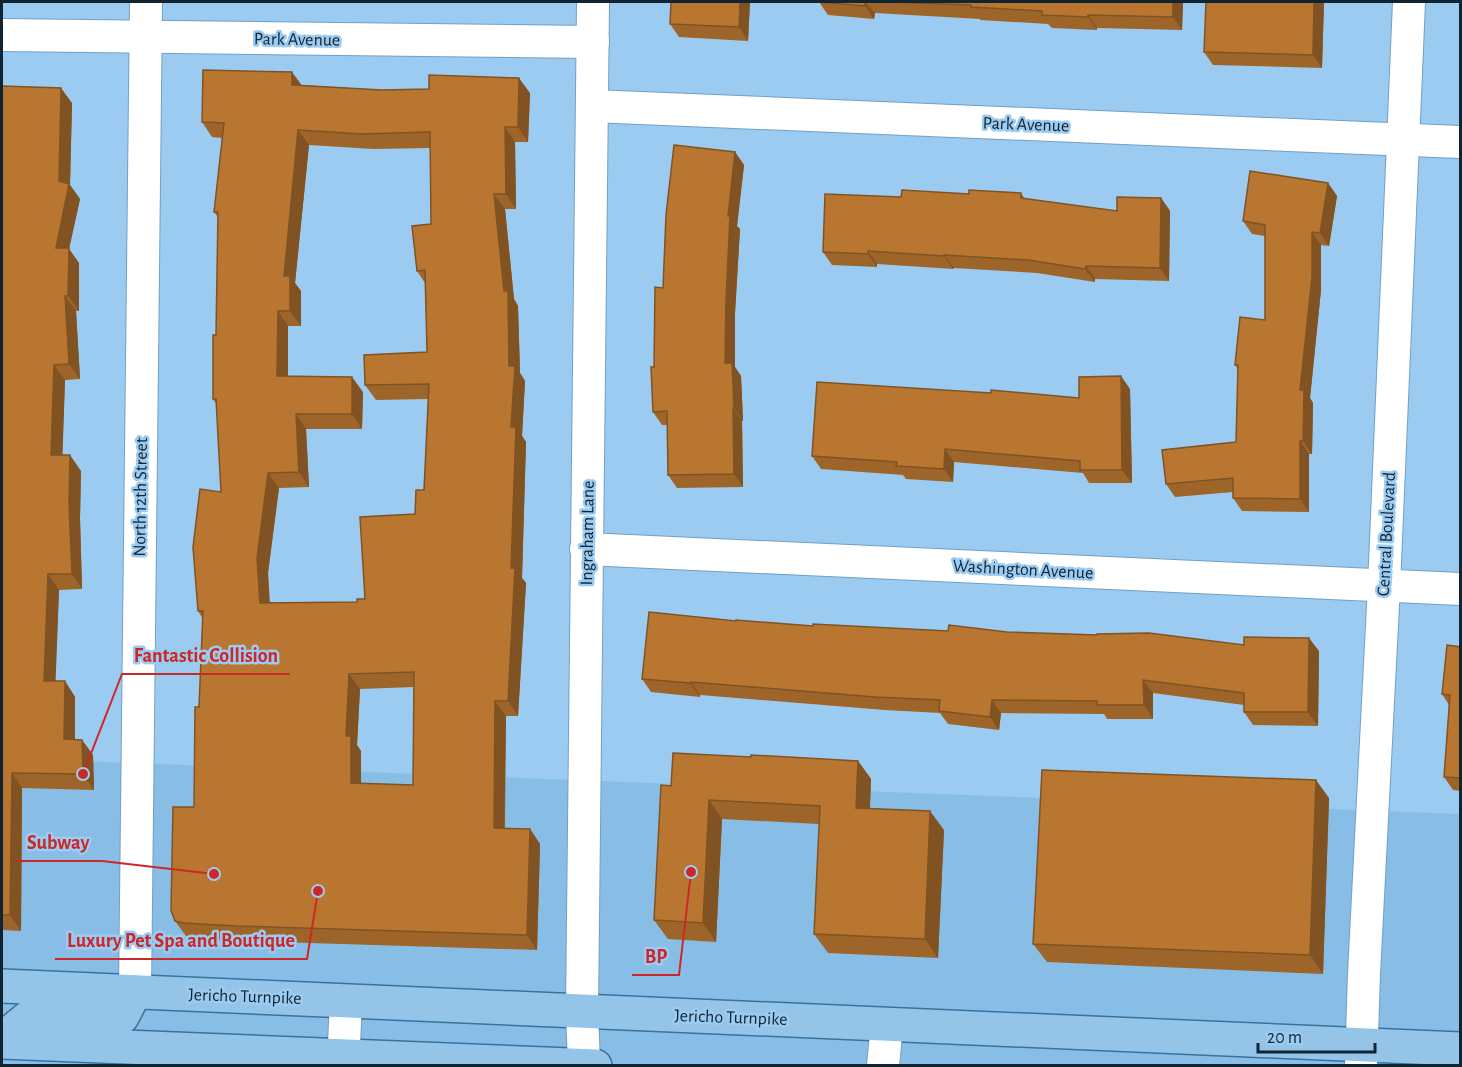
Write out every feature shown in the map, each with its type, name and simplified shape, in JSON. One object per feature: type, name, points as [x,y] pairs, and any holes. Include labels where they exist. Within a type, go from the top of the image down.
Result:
[{"type":"main road","name":"Jericho Turnpike","points":[[2,986],[887,1024],[1361,1055],[1461,1049]]},
{"type":"main road","points":[[2,1041],[29,1017],[122,1017],[135,992]]},
{"type":"main road","points":[[2,1041],[344,1060],[595,1065]]},
{"type":"street","name":"North 12th Street","points":[[135,992],[146,2]]},
{"type":"street","name":"Ingraham Lane","points":[[584,1065],[582,1011],[593,2]]},
{"type":"street","name":"Central Boulevard","points":[[1361,1055],[1409,2]]},
{"type":"street","name":"Park Avenue","points":[[2,35],[593,42]]},
{"type":"street","name":"Park Avenue","points":[[592,106],[1461,142]]},
{"type":"street","name":"Washington Avenue","points":[[586,549],[1461,589]]},
{"type":"street","points":[[344,1060],[346,1001]]},
{"type":"street","points":[[884,1065],[887,1024]]},
{"type":"shaded area","points":[[2,758],[1460,814],[1460,1065],[2,1066]]},
{"type":"building","points":[[671,2],[740,2],[739,27],[670,24]]},
{"type":"building","points":[[819,2],[865,2],[865,6]]},
{"type":"building","points":[[890,2],[1173,2],[1173,17],[1042,15],[1042,11]]},
{"type":"building","points":[[1206,2],[1314,2],[1313,55],[1204,52]]},
{"type":"building","points":[[203,70],[292,72],[292,85],[382,90],[429,89],[429,75],[519,78],[518,127],[505,127],[506,194],[494,194],[504,291],[508,291],[509,366],[515,366],[511,427],[516,427],[511,568],[515,568],[508,701],[495,701],[494,828],[530,829],[527,935],[236,926],[175,921],[171,910],[173,807],[194,807],[195,707],[199,707],[203,611],[198,611],[193,547],[200,489],[221,492],[216,399],[213,399],[218,212],[214,212],[224,123],[202,122]],"holes":[[[298,130],[362,134],[430,132],[431,224],[412,226],[417,271],[425,270],[427,352],[364,355],[365,385],[429,384],[424,490],[416,490],[415,514],[360,517],[365,599],[357,599],[357,602],[260,603],[257,558],[268,473],[299,472],[296,414],[352,414],[352,377],[277,376],[278,311],[290,311],[290,276],[284,276]],[[414,672],[413,785],[351,783],[351,736],[346,736],[349,674]]]},
{"type":"building","points":[[2,86],[61,88],[59,181],[69,184],[56,248],[69,248],[68,296],[65,296],[69,364],[54,365],[51,455],[70,455],[69,503],[72,574],[48,574],[44,681],[65,681],[64,739],[82,740],[83,774],[12,773],[10,915],[2,915]]},
{"type":"building","points":[[674,145],[735,152],[728,216],[730,216],[725,363],[732,363],[734,474],[668,475],[667,411],[653,412],[651,367],[654,367],[655,287],[663,288],[666,215]]},
{"type":"building","points":[[1250,171],[1328,183],[1320,233],[1312,232],[1312,277],[1300,390],[1304,390],[1303,441],[1300,441],[1300,499],[1233,498],[1233,478],[1166,484],[1162,450],[1236,442],[1238,365],[1235,365],[1240,317],[1265,320],[1265,225],[1243,221]]},
{"type":"building","points":[[902,190],[969,194],[969,190],[1021,193],[1021,198],[1117,211],[1117,197],[1161,198],[1160,268],[1086,266],[1085,269],[1028,260],[868,251],[868,254],[823,252],[825,194],[901,197]]},
{"type":"building","points":[[1121,376],[1122,470],[1080,470],[1080,461],[945,449],[944,469],[896,466],[897,462],[812,456],[817,382],[991,393],[991,390],[1079,398],[1079,377]]},
{"type":"building","points":[[649,612],[813,626],[813,624],[948,631],[949,625],[1007,632],[1097,635],[1149,633],[1244,645],[1244,637],[1309,638],[1308,712],[1244,712],[1244,693],[1143,680],[1144,705],[1097,705],[1097,701],[992,700],[990,717],[939,711],[940,700],[642,679]]},
{"type":"building","points":[[1447,645],[1461,647],[1461,778],[1444,777],[1450,695],[1442,694]]},
{"type":"building","points":[[673,753],[858,761],[856,808],[930,811],[925,939],[814,934],[820,806],[709,800],[703,923],[654,920],[661,785],[671,786]]},
{"type":"building","points":[[1042,770],[1316,780],[1310,955],[1033,944]]},
{"type":"place","name":"Fantastic Collision","points":[[83,774]]},
{"type":"place","name":"BP","points":[[691,872]]},
{"type":"place","name":"Subway","points":[[214,874]]},
{"type":"place","name":"Luxury Pet Spa and Boutique","points":[[318,891]]}]
